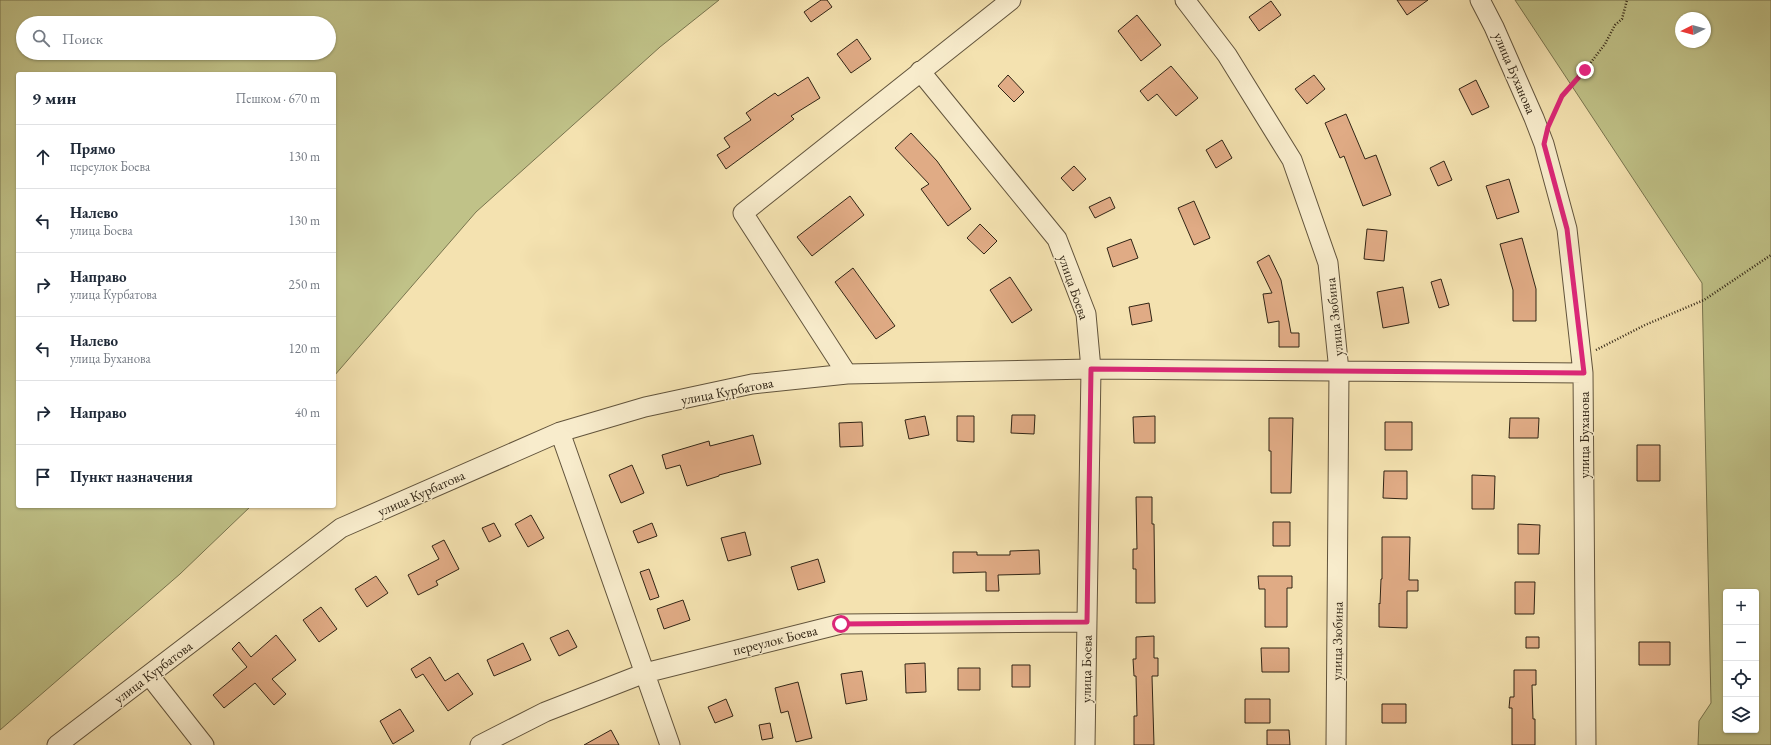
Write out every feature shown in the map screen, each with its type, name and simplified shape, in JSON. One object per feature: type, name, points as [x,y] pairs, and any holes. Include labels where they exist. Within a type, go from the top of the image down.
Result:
[{"type":"street","points":[[847,374],[743,213],[1011,0]]},
{"type":"street","name":"улица Зюбина","points":[[1185,0],[1227,55],[1292,160],[1328,263],[1339,371],[1336,745]]},
{"type":"street","name":"улица Буханова","points":[[1480,0],[1494,27],[1544,144],[1567,229],[1583,365],[1586,745]]},
{"type":"street","name":"улица Боева","points":[[920,71],[1057,239],[1086,314],[1091,369],[1085,745]]},
{"type":"street","name":"улица Курбатова","points":[[57,745],[341,528],[560,432],[645,407],[752,384],[847,374],[1091,369],[1339,371],[1583,365]]},
{"type":"street","points":[[560,432],[670,745]]},
{"type":"street","name":"переулок Боева","points":[[480,745],[545,712],[645,673],[841,624],[1087,622]]},
{"type":"street","points":[[149,675],[204,745]]},
{"type":"path","points":[[1551,121],[1562,96],[1585,70],[1605,44],[1615,25],[1622,19],[1627,0]]},
{"type":"path","points":[[1583,365],[1645,325],[1704,300],[1771,255]]},
{"type":"green space","points":[[0,0],[719,0],[660,47],[476,212],[336,374],[336,72],[16,72],[16,508],[249,508],[180,574],[0,730]]},
{"type":"green space","points":[[1515,0],[1771,0],[1771,745],[1698,745],[1699,721],[1711,703],[1702,283]]},
{"type":"building","points":[[821,0],[827,0],[832,7],[811,22],[804,12]]},
{"type":"building","points":[[1397,0],[1428,0],[1407,15]]},
{"type":"building","points":[[1271,1],[1281,15],[1259,31],[1249,17]]},
{"type":"building","points":[[1137,15],[1161,45],[1141,61],[1118,31]]},
{"type":"building","points":[[857,39],[871,59],[851,73],[837,54]]},
{"type":"building","points":[[1171,66],[1198,98],[1176,116],[1157,94],[1148,101],[1140,91]]},
{"type":"building","points":[[1008,75],[1024,92],[1014,102],[998,86]]},
{"type":"building","points":[[1314,75],[1325,89],[1307,104],[1295,89]]},
{"type":"building","points":[[808,77],[820,98],[791,116],[794,119],[726,169],[717,155],[730,147],[724,138],[751,120],[746,113],[775,93],[778,96]]},
{"type":"building","points":[[1476,80],[1489,107],[1472,115],[1459,89]]},
{"type":"building","points":[[1346,114],[1365,159],[1376,155],[1391,195],[1363,206],[1344,156],[1340,158],[1325,123]]},
{"type":"building","points":[[911,133],[937,161],[971,209],[948,226],[921,189],[929,184],[895,148]]},
{"type":"building","points":[[1222,140],[1232,158],[1216,168],[1206,150]]},
{"type":"building","points":[[1444,161],[1452,180],[1438,186],[1430,168]]},
{"type":"building","points":[[1074,166],[1086,179],[1073,191],[1061,178]]},
{"type":"building","points":[[1509,179],[1519,212],[1497,219],[1486,186]]},
{"type":"building","points":[[850,196],[864,215],[812,256],[797,237]]},
{"type":"building","points":[[1110,197],[1115,208],[1095,218],[1089,207]]},
{"type":"building","points":[[1194,201],[1210,238],[1194,245],[1178,208]]},
{"type":"building","points":[[980,224],[997,241],[984,254],[967,238]]},
{"type":"building","points":[[1367,229],[1387,231],[1384,261],[1364,259]]},
{"type":"building","points":[[1522,238],[1536,289],[1536,321],[1513,321],[1513,290],[1500,244]]},
{"type":"building","points":[[1131,239],[1138,258],[1113,267],[1107,248]]},
{"type":"building","points":[[1269,255],[1281,280],[1291,333],[1299,333],[1299,347],[1279,347],[1279,321],[1268,323],[1263,294],[1272,293],[1257,262]]},
{"type":"building","points":[[853,268],[895,326],[876,339],[835,282]]},
{"type":"building","points":[[1010,277],[1032,310],[1012,323],[990,290]]},
{"type":"building","points":[[1441,279],[1449,305],[1439,308],[1431,282]]},
{"type":"building","points":[[1403,287],[1409,323],[1383,328],[1377,292]]},
{"type":"building","points":[[1149,303],[1152,321],[1132,325],[1129,307]]},
{"type":"building","points":[[1012,415],[1035,415],[1034,434],[1011,433]]},
{"type":"building","points":[[925,416],[929,435],[909,439],[905,420]]},
{"type":"building","points":[[957,416],[974,416],[974,442],[957,441]]},
{"type":"building","points":[[1155,416],[1155,443],[1134,443],[1133,417]]},
{"type":"building","points":[[1269,418],[1293,418],[1291,493],[1271,493]]},
{"type":"building","points":[[1510,418],[1539,418],[1538,438],[1509,438]]},
{"type":"building","points":[[862,422],[863,446],[840,447],[839,423]]},
{"type":"building","points":[[1385,422],[1412,422],[1412,450],[1385,450]]},
{"type":"building","points":[[753,435],[761,464],[719,475],[687,486],[680,465],[666,469],[662,455],[709,441],[710,446]]},
{"type":"building","points":[[1637,445],[1660,445],[1660,481],[1637,481]]},
{"type":"building","points":[[632,465],[644,493],[621,503],[609,475]]},
{"type":"building","points":[[1384,471],[1407,471],[1407,499],[1383,498]]},
{"type":"building","points":[[1472,475],[1495,476],[1494,509],[1472,509]]},
{"type":"building","points":[[1136,497],[1152,497],[1152,524],[1154,524],[1155,603],[1136,603],[1136,569],[1133,569],[1133,549],[1137,549]]},
{"type":"building","points":[[531,515],[544,538],[528,547],[515,524]]},
{"type":"building","points":[[1273,522],[1290,522],[1290,546],[1273,546]]},
{"type":"building","points":[[494,523],[501,536],[489,542],[482,528]]},
{"type":"building","points":[[652,523],[657,536],[638,543],[633,531]]},
{"type":"building","points":[[1518,524],[1540,525],[1539,554],[1518,554]]},
{"type":"building","points":[[745,532],[751,555],[728,561],[721,538]]},
{"type":"building","points":[[1382,537],[1410,537],[1409,580],[1418,580],[1418,591],[1407,591],[1407,628],[1379,627],[1379,603],[1380,604],[1382,579]]},
{"type":"building","points":[[444,540],[459,569],[436,581],[438,585],[418,595],[408,575],[439,559],[432,546]]},
{"type":"building","points":[[1039,550],[1040,574],[998,575],[999,591],[986,591],[986,572],[953,573],[953,552],[977,552],[977,555],[1010,555],[1010,551]]},
{"type":"building","points":[[818,559],[825,582],[798,590],[791,567]]},
{"type":"building","points":[[649,569],[659,597],[650,600],[640,572]]},
{"type":"building","points":[[376,576],[388,593],[367,607],[355,589]]},
{"type":"building","points":[[1258,576],[1292,576],[1292,588],[1287,588],[1287,627],[1265,627],[1265,589],[1259,589]]},
{"type":"building","points":[[1515,582],[1535,582],[1534,614],[1515,614]]},
{"type":"building","points":[[683,600],[690,620],[664,629],[657,609]]},
{"type":"building","points":[[321,607],[337,629],[319,642],[303,620]]},
{"type":"building","points":[[568,630],[577,647],[559,656],[550,638]]},
{"type":"building","points":[[276,635],[296,660],[272,679],[286,694],[274,705],[255,683],[224,708],[213,695],[247,667],[232,649],[239,642],[251,657]]},
{"type":"building","points":[[1154,636],[1154,658],[1158,658],[1158,676],[1152,676],[1154,745],[1134,745],[1134,716],[1137,716],[1136,676],[1134,676],[1133,659],[1136,659],[1136,637]]},
{"type":"building","points":[[1526,637],[1539,637],[1539,648],[1526,648]]},
{"type":"building","points":[[1639,642],[1670,642],[1670,665],[1639,665]]},
{"type":"building","points":[[523,643],[531,660],[494,676],[487,660]]},
{"type":"building","points":[[1261,648],[1289,648],[1289,672],[1262,672]]},
{"type":"building","points":[[430,657],[445,681],[458,673],[473,694],[448,711],[423,674],[416,678],[411,669]]},
{"type":"building","points":[[925,663],[926,692],[906,693],[905,664]]},
{"type":"building","points":[[1012,665],[1030,665],[1030,687],[1012,687]]},
{"type":"building","points":[[958,668],[980,668],[980,690],[958,690]]},
{"type":"building","points":[[1514,670],[1536,670],[1536,685],[1532,685],[1533,719],[1535,719],[1535,745],[1512,745],[1512,708],[1509,708],[1510,697],[1514,697]]},
{"type":"building","points":[[862,671],[867,700],[846,704],[841,674]]},
{"type":"building","points":[[798,682],[812,738],[796,742],[788,711],[781,713],[775,688]]},
{"type":"building","points":[[726,699],[733,716],[715,723],[708,707]]},
{"type":"building","points":[[1245,699],[1270,699],[1270,723],[1245,723]]},
{"type":"building","points":[[1382,704],[1406,704],[1406,723],[1382,723]]},
{"type":"building","points":[[400,709],[414,731],[393,744],[380,721]]},
{"type":"building","points":[[770,723],[773,738],[762,740],[759,725]]},
{"type":"building","points":[[611,730],[619,745],[584,745]]},
{"type":"building","points":[[1267,730],[1289,730],[1290,745],[1267,745]]},
{"type":"route","points":[[841,624],[1087,622],[1091,369],[1584,373],[1567,229],[1544,144],[1548,127],[1562,96],[1585,70]]}]
